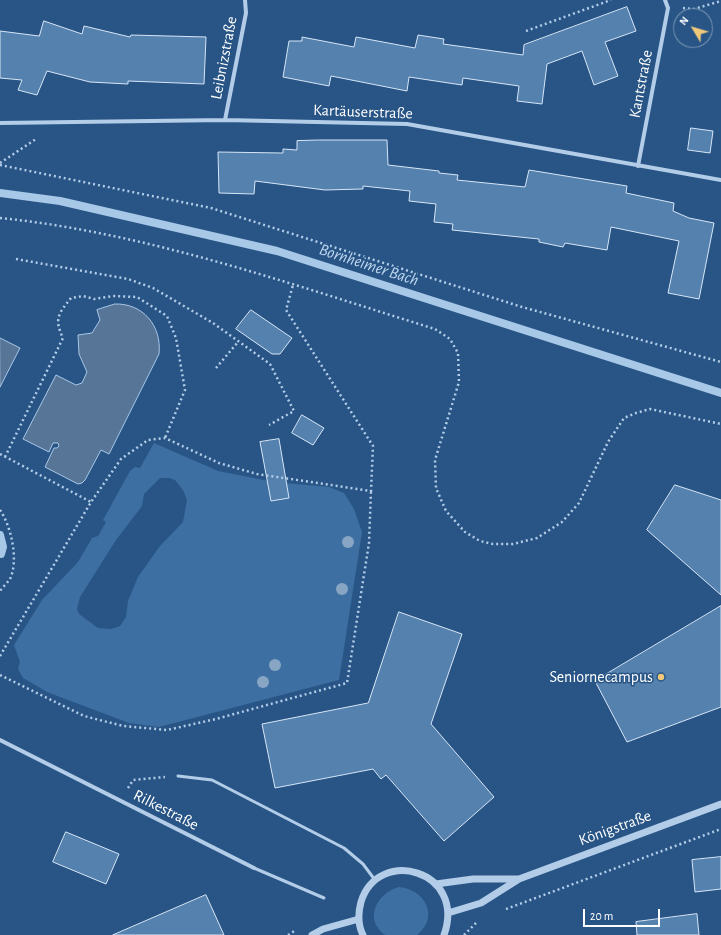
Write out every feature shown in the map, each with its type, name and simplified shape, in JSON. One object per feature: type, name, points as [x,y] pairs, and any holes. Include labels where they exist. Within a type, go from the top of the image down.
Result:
[{"type":"street","name":"Leibnizstraße","points":[[225,120],[246,13],[244,0]]},
{"type":"street","points":[[665,0],[668,8]]},
{"type":"street","name":"Kantstraße","points":[[638,166],[668,8]]},
{"type":"street","name":"Kartäuserstraße","points":[[0,123],[225,120],[407,124],[721,180]]},
{"type":"street","name":"Rilkestraße","points":[[0,740],[254,868]]},
{"type":"street","name":"Königstraße","points":[[448,913],[481,903],[519,879],[721,804]]},
{"type":"street","points":[[363,935],[359,919],[362,898],[375,880],[387,874],[400,871],[420,874],[436,884],[447,902],[448,925],[444,935]]},
{"type":"street","name":"Königstraße","points":[[436,884],[473,879],[519,879]]},
{"type":"street","points":[[312,935],[323,929],[359,919]]},
{"type":"lane","points":[[178,776],[212,780],[344,848],[363,864],[375,880]]},
{"type":"lane","name":"Rilkestraße","points":[[254,868],[324,898]]},
{"type":"path","points":[[526,31],[611,0]]},
{"type":"path","points":[[668,8],[694,9],[721,1]]},
{"type":"path","points":[[0,164],[60,123]]},
{"type":"path","points":[[0,164],[211,208],[522,307],[721,362]]},
{"type":"path","points":[[0,218],[102,233],[226,265],[293,284],[435,329],[450,339],[458,353],[459,382],[435,460],[436,488],[446,511],[465,532],[480,541],[493,544],[513,544],[537,538],[562,522],[579,503],[608,442],[624,418],[650,409],[721,424]]},
{"type":"path","points":[[16,259],[128,279],[153,288],[213,323],[270,364],[294,411],[270,425]]},
{"type":"path","points":[[0,675],[84,716],[123,726],[168,730],[216,719],[347,683],[369,543],[373,446],[286,310],[293,284]]},
{"type":"path","points":[[5,457],[63,338],[57,325],[59,312],[71,298],[83,296],[94,299],[113,296],[138,297],[167,316],[176,338],[185,390],[165,438]]},
{"type":"path","points":[[216,368],[238,342]]},
{"type":"path","points":[[0,656],[91,502],[121,459],[148,440],[165,438],[219,463],[257,474],[371,491]]},
{"type":"path","points":[[0,454],[91,502]]},
{"type":"path","points":[[0,510],[8,524],[13,553],[10,578],[0,591]]},
{"type":"path","points":[[120,800],[133,780],[178,776]]},
{"type":"path","points":[[499,912],[721,829]]},
{"type":"path","points":[[464,935],[481,918]]},
{"type":"shaded area","points":[[115,304],[134,307],[149,318],[157,334],[159,354],[109,454],[101,450],[85,480],[78,484],[45,467],[54,448],[59,446],[58,443],[53,443],[49,452],[23,439],[56,375],[76,385],[82,383],[87,372],[79,354],[78,335],[92,333],[100,320],[97,310]]},
{"type":"shaded area","points":[[0,338],[20,348],[0,387]]},
{"type":"shaded area","points":[[154,443],[218,471],[274,482],[329,487],[344,493],[354,509],[362,532],[339,680],[159,727],[129,723],[47,692],[23,678],[18,669],[20,662],[14,645],[42,600],[78,562],[92,538],[98,536],[106,522],[103,520],[130,471],[135,467],[140,468]],"holes":[[[160,478],[175,480],[183,490],[187,500],[183,522],[160,546],[138,577],[128,601],[126,617],[120,626],[111,629],[98,628],[79,614],[77,609],[80,597],[116,540],[142,506],[144,494]]]},
{"type":"shaded area","points":[[399,887],[416,893],[422,898],[426,905],[428,920],[424,928],[417,935],[385,935],[378,929],[375,922],[374,914],[379,901],[391,890]]},
{"type":"building","points":[[627,7],[636,31],[605,42],[618,76],[594,85],[582,51],[547,64],[542,104],[517,101],[519,86],[463,78],[462,85],[409,77],[407,91],[331,76],[329,86],[283,77],[289,41],[302,41],[302,37],[354,47],[356,37],[415,48],[418,35],[444,39],[443,44],[523,55],[524,45]]},
{"type":"building","points":[[44,21],[82,34],[84,26],[130,37],[131,35],[206,37],[204,84],[128,81],[128,84],[90,82],[47,71],[37,95],[18,90],[22,80],[0,78],[0,31],[39,36]]},
{"type":"building","points":[[691,128],[713,131],[710,153],[688,150]]},
{"type":"building","points":[[387,140],[388,165],[439,171],[439,173],[458,175],[457,180],[525,187],[529,170],[627,186],[626,193],[674,203],[673,211],[689,218],[714,223],[699,299],[668,293],[679,241],[611,227],[607,250],[565,243],[563,247],[539,242],[539,239],[452,230],[453,224],[434,222],[436,204],[409,201],[410,191],[363,186],[363,189],[325,190],[255,181],[254,194],[219,193],[218,152],[283,153],[283,149],[297,150],[297,141]]},
{"type":"building","points":[[251,310],[292,338],[280,354],[272,354],[236,329]]},
{"type":"building","points":[[302,415],[324,428],[313,445],[292,433]]},
{"type":"building","points":[[279,439],[289,498],[271,501],[260,442]]},
{"type":"building","points":[[675,485],[721,500],[721,595],[647,530]]},
{"type":"building","name":"Seniornecampus","points":[[721,606],[721,707],[627,742],[595,681]]},
{"type":"building","points":[[399,612],[462,634],[431,724],[494,797],[444,841],[386,775],[381,779],[373,769],[275,788],[262,724],[368,703]]},
{"type":"building","points":[[66,832],[119,854],[106,884],[53,862]]},
{"type":"building","points":[[721,857],[721,889],[695,892],[692,860]]},
{"type":"building","points":[[206,895],[224,935],[113,935]]},
{"type":"building","points":[[697,914],[699,935],[637,935],[636,922]]},
{"type":"waterway","name":"Bornheimer Bach","points":[[0,193],[60,201],[277,251],[721,393]]},
{"type":"waterway","points":[[0,535],[3,547],[1,554]]},
{"type":"place","name":"Seniornecampus","points":[[661,677]]}]
